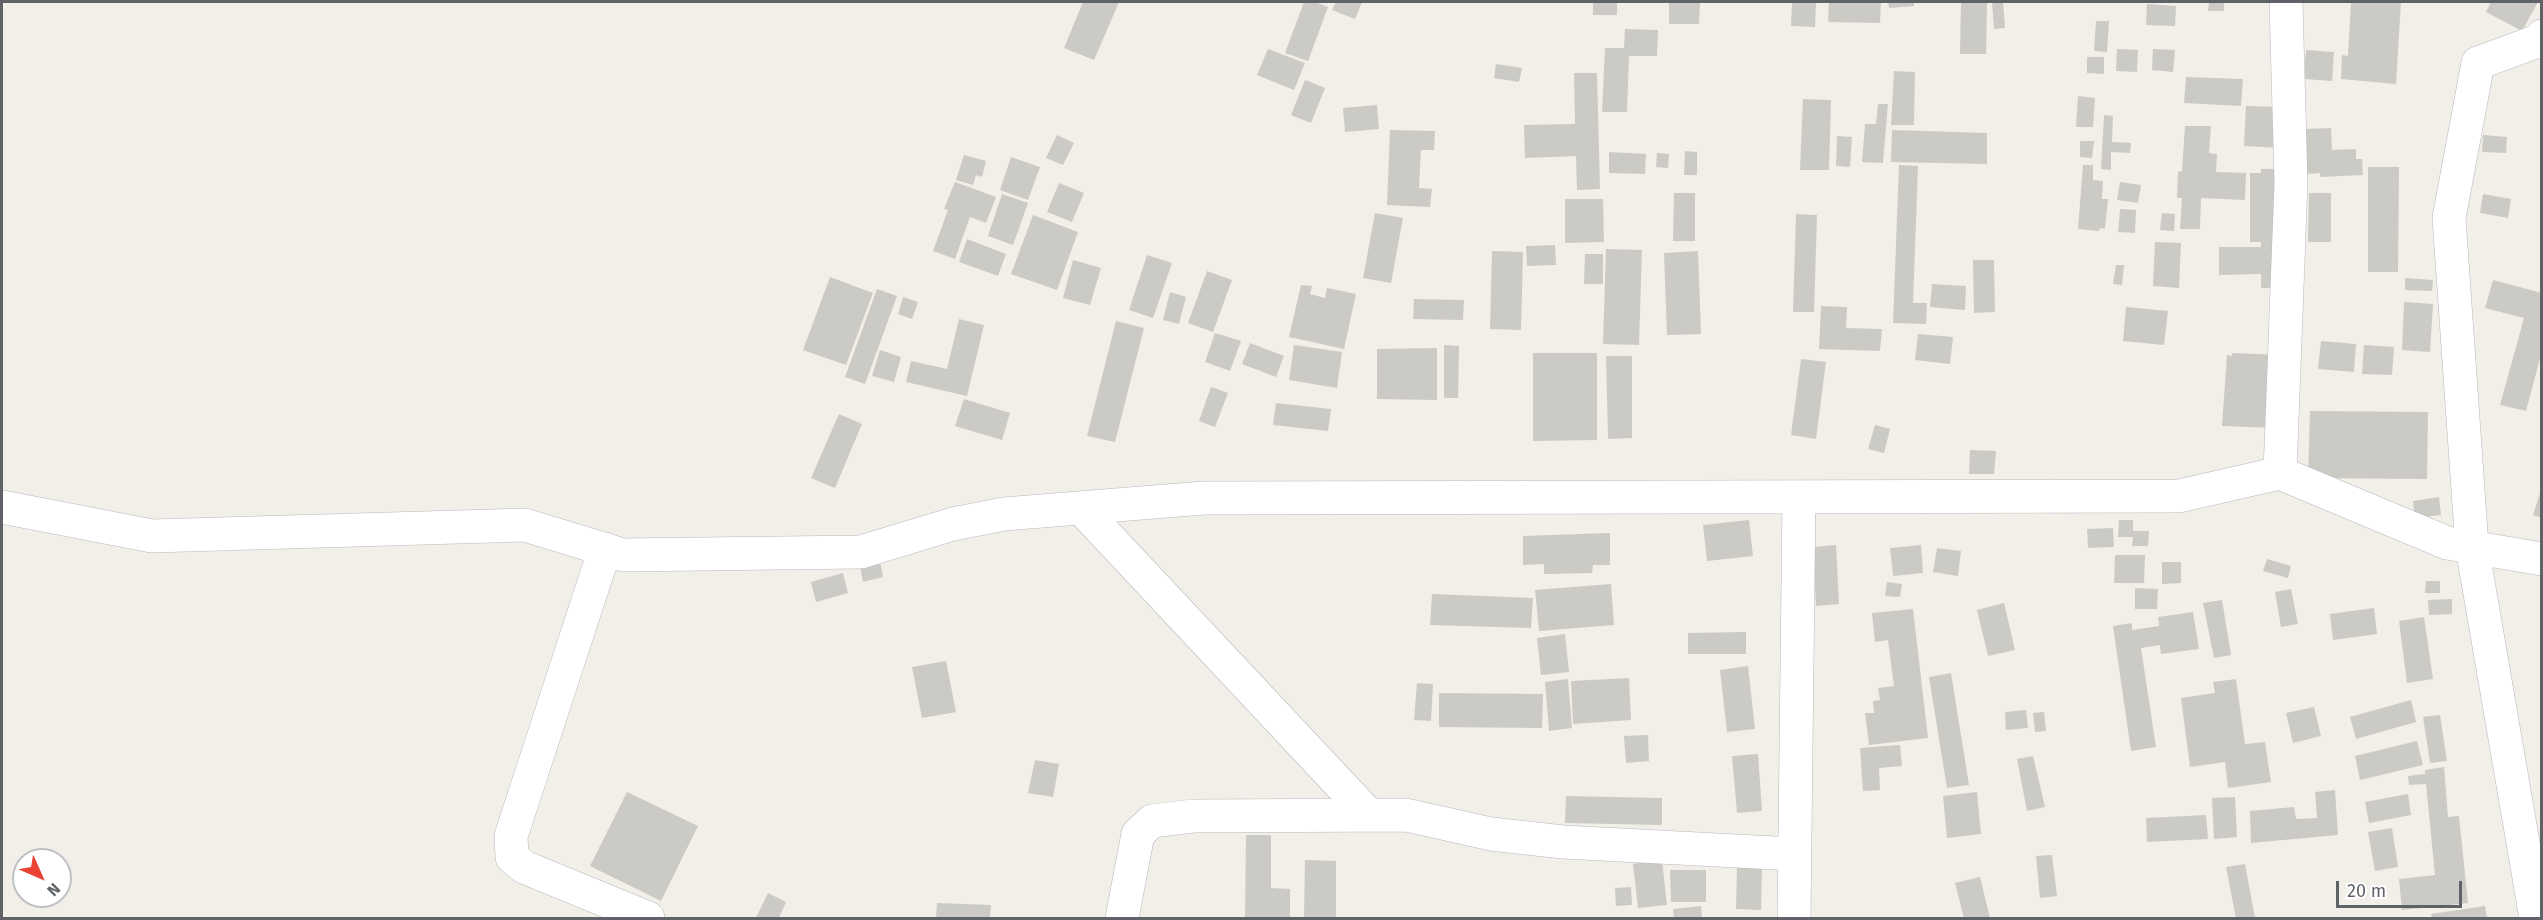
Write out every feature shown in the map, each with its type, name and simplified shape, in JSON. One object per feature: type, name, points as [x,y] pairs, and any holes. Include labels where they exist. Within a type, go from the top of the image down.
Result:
[{"type":"street","points":[[2280,473],[2291,182],[2286,2]]},
{"type":"street","points":[[2536,918],[2472,547],[2449,218],[2478,63],[2538,41],[2541,36]]},
{"type":"street","points":[[2,507],[152,536],[525,525],[623,555],[861,552],[973,520],[1004,514],[1204,498],[2180,495],[2280,473],[2447,543],[2541,559]]},
{"type":"street","points":[[1794,918],[1799,497]]},
{"type":"street","points":[[1081,508],[1368,814]]},
{"type":"street","points":[[605,549],[512,836],[512,857],[524,867],[648,918]]},
{"type":"street","points":[[1122,918],[1137,834],[1152,821],[1193,816],[1406,815],[1491,834],[1563,842],[1794,854]]},
{"type":"building","points":[[1083,2],[1119,2],[1094,60],[1064,48]]},
{"type":"building","points":[[1304,2],[1315,2],[1328,7],[1308,61],[1285,53]]},
{"type":"building","points":[[1336,2],[1362,2],[1355,19],[1332,10]]},
{"type":"building","points":[[1593,2],[1617,2],[1617,15],[1593,15]]},
{"type":"building","points":[[1669,2],[1700,2],[1699,24],[1669,24]]},
{"type":"building","points":[[1792,2],[1816,2],[1815,27],[1791,26]]},
{"type":"building","points":[[1829,2],[1881,2],[1880,23],[1828,22]]},
{"type":"building","points":[[1888,2],[1914,2],[1914,6],[1889,8]]},
{"type":"building","points":[[1961,2],[1987,2],[1986,54],[1960,54]]},
{"type":"building","points":[[1992,2],[2003,2],[2005,28],[1994,29]]},
{"type":"building","points":[[2209,2],[2224,2],[2224,11],[2208,11]]},
{"type":"building","points":[[2351,2],[2401,2],[2396,84],[2341,79],[2342,55],[2348,56]]},
{"type":"building","points":[[2491,2],[2538,2],[2522,31],[2486,12]]},
{"type":"building","points":[[2147,4],[2176,6],[2175,26],[2146,25]]},
{"type":"building","points":[[2096,21],[2109,21],[2107,52],[2094,51]]},
{"type":"building","points":[[1625,29],[1658,30],[1657,56],[1629,56],[1627,112],[1602,112],[1605,48],[1624,48]]},
{"type":"building","points":[[1268,49],[1305,63],[1294,90],[1257,75]]},
{"type":"building","points":[[2117,49],[2138,50],[2137,72],[2116,71]]},
{"type":"building","points":[[2153,49],[2175,50],[2173,72],[2152,70]]},
{"type":"building","points":[[2306,50],[2334,52],[2332,81],[2304,79]]},
{"type":"building","points":[[2087,57],[2104,57],[2104,74],[2087,73]]},
{"type":"building","points":[[1496,64],[1522,68],[1519,82],[1494,78]]},
{"type":"building","points":[[1894,71],[1915,72],[1914,125],[1891,125]]},
{"type":"building","points":[[1574,73],[1597,73],[1600,189],[1577,190],[1576,156],[1525,158],[1524,125],[1575,124]]},
{"type":"building","points":[[2186,77],[2243,79],[2241,106],[2184,103]]},
{"type":"building","points":[[1305,80],[1325,88],[1311,123],[1291,115]]},
{"type":"building","points":[[2078,96],[2095,98],[2093,127],[2076,127]]},
{"type":"building","points":[[1803,99],[1831,100],[1829,170],[1800,170]]},
{"type":"building","points":[[1878,104],[1888,104],[1883,163],[1862,162],[1865,124],[1876,124]]},
{"type":"building","points":[[1377,105],[1379,129],[1345,132],[1343,108]]},
{"type":"building","points":[[2246,106],[2281,107],[2279,148],[2244,146]]},
{"type":"building","points":[[2104,115],[2113,116],[2112,142],[2131,143],[2130,153],[2111,152],[2111,170],[2101,169]]},
{"type":"building","points":[[2185,126],[2211,126],[2209,153],[2217,154],[2216,172],[2246,173],[2245,200],[2201,198],[2200,229],[2180,229],[2182,198],[2177,198],[2178,172],[2182,171]]},
{"type":"building","points":[[2331,128],[2332,150],[2356,149],[2356,159],[2362,159],[2363,175],[2320,177],[2320,173],[2306,174],[2304,129]]},
{"type":"building","points":[[1390,130],[1435,131],[1434,150],[1421,150],[1419,188],[1432,189],[1430,207],[1387,205]]},
{"type":"building","points":[[1892,130],[1987,133],[1987,164],[1891,162]]},
{"type":"building","points":[[1057,135],[1074,143],[1063,165],[1046,158]]},
{"type":"building","points":[[2483,135],[2507,137],[2506,153],[2482,152]]},
{"type":"building","points":[[1837,136],[1852,137],[1850,167],[1836,166]]},
{"type":"building","points":[[2080,141],[2094,141],[2092,158],[2080,157]]},
{"type":"building","points":[[1685,151],[1697,152],[1697,175],[1684,175]]},
{"type":"building","points":[[1609,152],[1646,154],[1645,174],[1609,173]]},
{"type":"building","points":[[1657,153],[1669,154],[1668,168],[1656,167]]},
{"type":"building","points":[[964,155],[986,161],[982,177],[976,175],[973,185],[956,180]]},
{"type":"building","points":[[1011,157],[1040,167],[1028,200],[1000,190]]},
{"type":"building","points":[[1899,165],[1918,166],[1913,303],[1927,303],[1926,324],[1893,323]]},
{"type":"building","points":[[2083,165],[2093,165],[2093,180],[2103,181],[2102,199],[2108,199],[2105,229],[2100,228],[2099,231],[2078,229]]},
{"type":"building","points":[[2368,167],[2399,167],[2398,272],[2368,272]]},
{"type":"building","points":[[2261,169],[2278,169],[2279,288],[2261,288],[2261,274],[2219,275],[2219,247],[2261,247],[2261,242],[2250,242],[2250,173],[2261,173]]},
{"type":"building","points":[[955,182],[996,197],[986,223],[970,217],[955,259],[933,251],[948,210],[944,209]]},
{"type":"building","points":[[2120,182],[2141,185],[2138,203],[2117,200]]},
{"type":"building","points":[[1059,183],[1084,193],[1072,222],[1047,212]]},
{"type":"building","points":[[1674,193],[1695,193],[1695,241],[1673,241]]},
{"type":"building","points":[[2309,193],[2331,193],[2331,242],[2308,242]]},
{"type":"building","points":[[1002,194],[1028,203],[1013,245],[988,236]]},
{"type":"building","points":[[2483,194],[2511,199],[2508,218],[2480,213]]},
{"type":"building","points":[[1565,199],[1603,199],[1604,242],[1565,243]]},
{"type":"building","points":[[2120,209],[2136,210],[2135,233],[2118,232]]},
{"type":"building","points":[[1375,213],[1403,218],[1391,283],[1363,278]]},
{"type":"building","points":[[2162,213],[2175,214],[2174,231],[2160,230]]},
{"type":"building","points":[[1796,214],[1817,215],[1814,312],[1793,312]]},
{"type":"building","points":[[1033,215],[1078,232],[1057,290],[1011,274]]},
{"type":"building","points":[[967,239],[1006,254],[998,276],[959,262]]},
{"type":"building","points":[[2155,242],[2181,243],[2179,288],[2153,286]]},
{"type":"building","points":[[1555,245],[1556,265],[1527,266],[1526,246]]},
{"type":"building","points":[[1606,249],[1642,250],[1639,345],[1603,344]]},
{"type":"building","points":[[1492,251],[1523,252],[1521,330],[1490,329]]},
{"type":"building","points":[[1698,251],[1701,334],[1667,335],[1664,253]]},
{"type":"building","points":[[1585,254],[1603,254],[1603,284],[1584,284]]},
{"type":"building","points":[[1147,255],[1172,263],[1153,318],[1129,310]]},
{"type":"building","points":[[1073,260],[1101,268],[1090,305],[1063,298]]},
{"type":"building","points":[[1973,260],[1994,260],[1995,312],[1974,313]]},
{"type":"building","points":[[2116,265],[2124,265],[2122,285],[2113,284]]},
{"type":"building","points":[[1207,271],[1232,280],[1213,332],[1188,323]]},
{"type":"building","points":[[830,277],[873,293],[846,365],[803,350]]},
{"type":"building","points":[[2405,278],[2433,280],[2432,291],[2405,290]]},
{"type":"building","points":[[2493,280],[2542,293],[2542,351],[2526,411],[2500,405],[2524,318],[2485,308]]},
{"type":"building","points":[[1932,284],[1966,286],[1965,310],[1930,307]]},
{"type":"building","points":[[1301,285],[1312,286],[1310,294],[1325,298],[1327,288],[1356,294],[1344,349],[1289,337]]},
{"type":"building","points":[[877,289],[897,296],[865,384],[845,377]]},
{"type":"building","points":[[1170,292],[1186,297],[1179,324],[1163,320]]},
{"type":"building","points":[[903,297],[918,302],[912,319],[898,314]]},
{"type":"building","points":[[1414,299],[1464,300],[1463,320],[1413,319]]},
{"type":"building","points":[[2404,302],[2433,304],[2430,352],[2402,350]]},
{"type":"building","points":[[1821,306],[1847,307],[1846,328],[1882,329],[1880,351],[1819,349]]},
{"type":"building","points":[[2126,307],[2168,311],[2164,345],[2123,341]]},
{"type":"building","points":[[959,319],[984,325],[967,396],[906,382],[911,361],[947,369]]},
{"type":"building","points":[[1116,321],[1144,328],[1115,442],[1087,436]]},
{"type":"building","points":[[1215,333],[1241,341],[1230,371],[1205,362]]},
{"type":"building","points":[[1918,334],[1953,337],[1950,364],[1915,360]]},
{"type":"building","points":[[2321,341],[2356,344],[2354,372],[2318,369]]},
{"type":"building","points":[[1250,343],[1284,356],[1276,377],[1242,364]]},
{"type":"building","points":[[1294,345],[1342,352],[1337,388],[1289,380]]},
{"type":"building","points":[[1444,345],[1459,346],[1458,398],[1444,398]]},
{"type":"building","points":[[2364,345],[2394,347],[2392,375],[2362,374]]},
{"type":"building","points":[[1437,348],[1437,400],[1377,399],[1377,349]]},
{"type":"building","points":[[880,350],[901,357],[894,382],[872,376]]},
{"type":"building","points":[[1533,353],[1597,353],[1597,440],[1533,441]]},
{"type":"building","points":[[2232,353],[2281,355],[2276,428],[2222,426],[2227,355],[2232,356]]},
{"type":"building","points":[[1606,356],[1632,356],[1632,438],[1608,439]]},
{"type":"building","points":[[1801,359],[1826,362],[1816,439],[1791,435]]},
{"type":"building","points":[[1211,387],[1228,393],[1215,427],[1199,421]]},
{"type":"building","points":[[964,399],[1010,413],[1002,440],[955,426]]},
{"type":"building","points":[[1276,403],[1331,409],[1328,431],[1273,425]]},
{"type":"building","points":[[2310,411],[2428,412],[2427,479],[2308,478]]},
{"type":"building","points":[[839,414],[862,424],[835,488],[811,478]]},
{"type":"building","points":[[1875,425],[1890,429],[1884,453],[1868,449]]},
{"type":"building","points":[[1970,450],[1996,451],[1994,474],[1969,474]]},
{"type":"building","points":[[2542,490],[2542,518],[2533,515]]},
{"type":"building","points":[[2439,497],[2441,515],[2415,518],[2413,501]]},
{"type":"building","points":[[1749,520],[1753,556],[1707,561],[1703,525]]},
{"type":"building","points":[[2119,520],[2133,520],[2133,531],[2149,531],[2148,546],[2132,546],[2133,537],[2118,537]]},
{"type":"building","points":[[2113,528],[2114,547],[2088,548],[2087,529]]},
{"type":"building","points":[[1610,533],[1610,565],[1593,565],[1592,573],[1544,574],[1544,564],[1523,565],[1523,536]]},
{"type":"building","points":[[1836,545],[1839,604],[1816,606],[1813,547]]},
{"type":"building","points":[[1921,545],[1923,573],[1893,576],[1890,548]]},
{"type":"building","points":[[1937,548],[1961,551],[1958,576],[1933,572]]},
{"type":"building","points":[[2115,555],[2145,555],[2144,583],[2114,583]]},
{"type":"building","points":[[2267,559],[2291,566],[2288,578],[2263,571]]},
{"type":"building","points":[[880,561],[883,577],[863,582],[860,566]]},
{"type":"building","points":[[2162,562],[2181,562],[2181,583],[2162,584]]},
{"type":"building","points":[[843,573],[848,593],[816,602],[811,582]]},
{"type":"building","points":[[2426,581],[2440,581],[2440,593],[2425,593]]},
{"type":"building","points":[[1887,582],[1902,584],[1900,597],[1885,596]]},
{"type":"building","points":[[1611,584],[1614,625],[1539,631],[1535,590]]},
{"type":"building","points":[[2135,588],[2158,589],[2157,609],[2135,609]]},
{"type":"building","points":[[2291,589],[2298,624],[2281,627],[2275,592]]},
{"type":"building","points":[[1432,594],[1533,598],[1531,628],[1430,625]]},
{"type":"building","points":[[2452,599],[2452,614],[2429,615],[2428,600]]},
{"type":"building","points":[[2222,600],[2231,655],[2214,658],[2203,603]]},
{"type":"building","points":[[2004,603],[2015,650],[1988,656],[1977,610]]},
{"type":"building","points":[[2374,608],[2377,634],[2333,640],[2330,614]]},
{"type":"building","points":[[1913,609],[1928,738],[1869,745],[1865,713],[1874,713],[1873,701],[1880,700],[1878,688],[1894,686],[1888,640],[1875,642],[1872,613]]},
{"type":"building","points":[[2193,612],[2199,649],[2161,654],[2160,645],[2141,648],[2156,747],[2131,751],[2113,626],[2132,623],[2132,630],[2159,626],[2158,617]]},
{"type":"building","points":[[2424,617],[2433,679],[2407,683],[2399,621]]},
{"type":"building","points":[[1746,632],[1746,654],[1688,654],[1688,633]]},
{"type":"building","points":[[1565,634],[1569,672],[1541,675],[1537,638]]},
{"type":"building","points":[[946,661],[956,712],[922,718],[912,667]]},
{"type":"building","points":[[1748,666],[1755,729],[1727,732],[1720,670]]},
{"type":"building","points":[[1951,673],[1969,785],[1947,788],[1929,677]]},
{"type":"building","points":[[1629,678],[1631,720],[1573,724],[1571,681]]},
{"type":"building","points":[[1568,679],[1572,728],[1549,731],[1545,682]]},
{"type":"building","points":[[2236,679],[2245,744],[2265,742],[2271,782],[2228,788],[2225,762],[2190,767],[2181,698],[2215,693],[2213,682]]},
{"type":"building","points":[[1417,683],[1433,684],[1431,721],[1414,720]]},
{"type":"building","points":[[1439,693],[1543,694],[1542,728],[1439,727]]},
{"type":"building","points":[[2411,700],[2416,722],[2356,739],[2350,717]]},
{"type":"building","points":[[2314,707],[2321,736],[2293,743],[2286,713]]},
{"type":"building","points":[[2026,710],[2028,728],[2006,730],[2005,712]]},
{"type":"building","points":[[2044,712],[2046,731],[2035,732],[2033,713]]},
{"type":"building","points":[[2440,715],[2447,761],[2430,763],[2423,717]]},
{"type":"building","points":[[1648,735],[1649,761],[1626,763],[1624,736]]},
{"type":"building","points":[[2417,741],[2423,765],[2360,780],[2355,756]]},
{"type":"building","points":[[1900,745],[1902,766],[1879,768],[1880,790],[1863,791],[1860,748]]},
{"type":"building","points":[[1758,754],[1762,811],[1737,813],[1732,756]]},
{"type":"building","points":[[2033,756],[2045,807],[2027,811],[2017,759]]},
{"type":"building","points":[[1035,760],[1059,764],[1053,797],[1028,793]]},
{"type":"building","points":[[2444,767],[2448,817],[2459,816],[2468,903],[2402,910],[2399,879],[2435,875],[2426,784],[2409,785],[2408,776],[2425,774],[2425,770]]},
{"type":"building","points":[[2335,790],[2338,835],[2251,843],[2250,811],[2294,807],[2296,819],[2317,818],[2315,792]]},
{"type":"building","points":[[627,792],[698,826],[661,901],[590,866]]},
{"type":"building","points":[[1977,792],[1981,834],[1947,838],[1943,796]]},
{"type":"building","points":[[2408,794],[2411,815],[2369,823],[2365,802]]},
{"type":"building","points":[[1566,796],[1662,798],[1662,825],[1565,823]]},
{"type":"building","points":[[2235,797],[2237,837],[2214,839],[2212,798]]},
{"type":"building","points":[[2206,815],[2208,839],[2147,842],[2146,818]]},
{"type":"building","points":[[2392,828],[2398,867],[2375,871],[2368,832]]},
{"type":"building","points":[[1246,835],[1271,835],[1271,888],[1290,889],[1290,918],[1245,918]]},
{"type":"building","points":[[2052,855],[2057,896],[2040,898],[2036,856]]},
{"type":"building","points":[[1305,860],[1336,861],[1336,918],[1304,918]]},
{"type":"building","points":[[1662,860],[1667,905],[1638,908],[1633,864]]},
{"type":"building","points":[[2245,864],[2255,918],[2236,918],[2226,867]]},
{"type":"building","points":[[1737,865],[1762,866],[1761,910],[1736,909]]},
{"type":"building","points":[[1670,870],[1706,870],[1706,902],[1671,902]]},
{"type":"building","points":[[1980,877],[1990,918],[1964,918],[1955,883]]},
{"type":"building","points":[[1631,887],[1632,905],[1616,906],[1615,888]]},
{"type":"building","points":[[768,893],[786,902],[779,918],[756,918]]},
{"type":"building","points":[[937,903],[991,905],[990,918],[936,918]]},
{"type":"building","points":[[1701,906],[1702,918],[1674,918],[1673,909]]},
{"type":"building","points":[[2485,906],[2487,918],[2432,918],[2431,914]]}]
